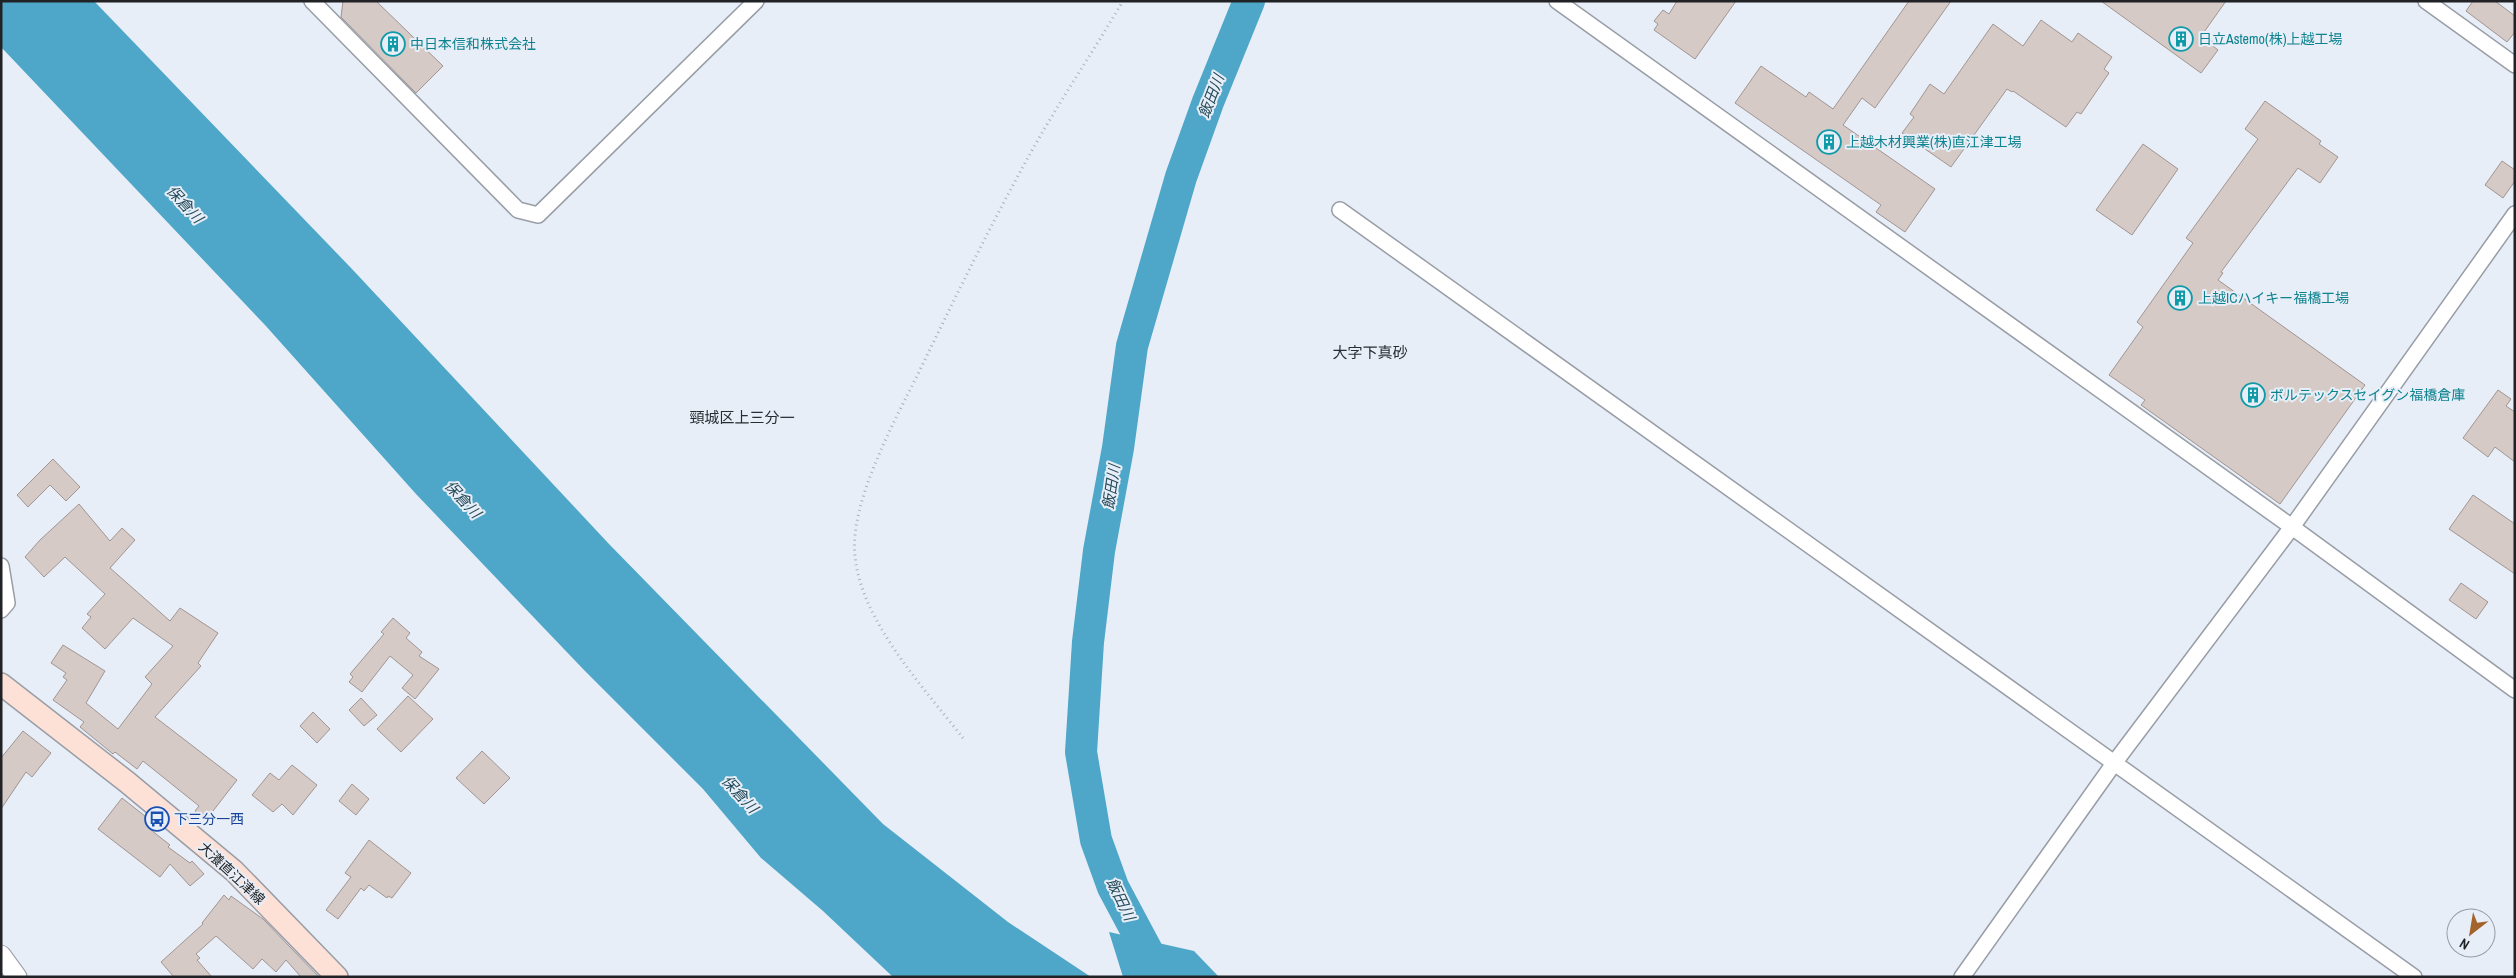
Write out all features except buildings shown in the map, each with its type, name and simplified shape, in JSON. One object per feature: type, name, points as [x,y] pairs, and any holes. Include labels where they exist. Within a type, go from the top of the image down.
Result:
[{"type":"main road","name":"大瀁直江津線","points":[[1,684],[127,782],[234,871],[338,977]]},
{"type":"street","points":[[312,1],[518,210],[538,215],[756,1]]},
{"type":"street","points":[[1557,1],[2292,527],[2515,690]]},
{"type":"street","points":[[2426,1],[2515,64]]},
{"type":"street","points":[[1340,210],[2414,977]]},
{"type":"street","points":[[1962,977],[2115,762],[2292,527],[2515,214]]},
{"type":"street","points":[[1,566],[7,603],[1,610]]},
{"type":"street","points":[[1,955],[17,977]]},
{"type":"path","points":[[963,738],[896,650],[874,612],[859,577],[854,538],[873,471],[932,346],[1026,162],[1123,1]]},
{"type":"water","name":"保倉川","points":[[1,1],[94,1],[352,269],[609,544],[883,824],[1008,922],[1091,977],[893,977],[823,911],[761,858],[703,789],[584,670],[416,494],[265,325],[1,47]]},
{"type":"water","points":[[1109,932],[1194,951],[1219,977],[1123,977]]},
{"type":"waterway","name":"飯田川","points":[[1161,977],[1113,887],[1096,840],[1081,752],[1088,642],[1099,551],[1118,448],[1132,346],[1181,177],[1208,102],[1249,1]]},
{"type":"place","name":"日立Astemo(株)上越工場","points":[[2181,39]]},
{"type":"place","name":"中日本信和株式会社","points":[[393,44]]},
{"type":"place","name":"上越木材興業(株)直江津工場","points":[[1829,142]]},
{"type":"place","name":"上越ICハイキー福橋工場","points":[[2180,298]]},
{"type":"place","name":"ボルテックスセイグン福橋倉庫","points":[[2253,395]]},
{"type":"place","name":"下三分一西","points":[[157,819]]},
{"type":"district","name":"大字下真砂","points":[[1370,352]]},
{"type":"district","name":"頸城区上三分一","points":[[742,417]]}]
